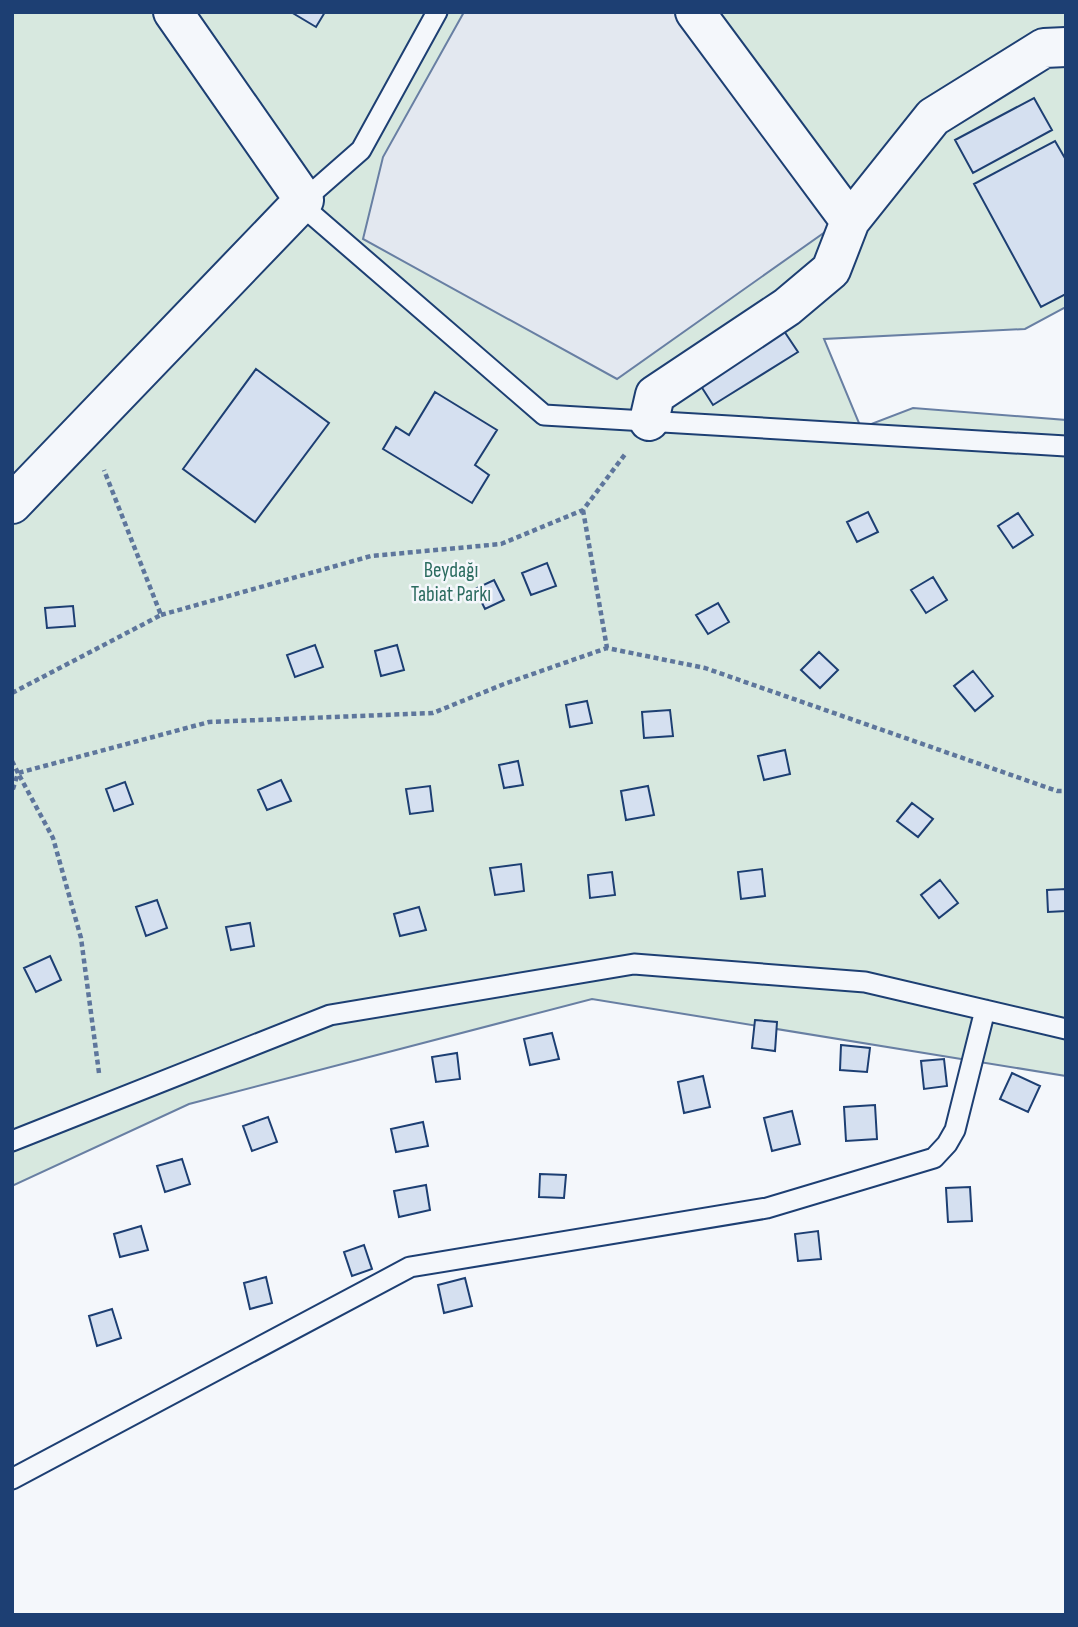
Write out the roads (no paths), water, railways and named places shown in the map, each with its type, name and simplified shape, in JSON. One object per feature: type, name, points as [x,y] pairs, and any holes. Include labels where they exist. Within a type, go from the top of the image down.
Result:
[{"type":"street","points":[[12,504],[302,202],[173,12]]},
{"type":"street","points":[[695,12],[850,221]]},
{"type":"street","points":[[649,421],[655,395],[787,307],[831,270],[850,221],[933,117],[1044,48],[1066,47]]},
{"type":"lane","points":[[437,12],[361,150],[302,202],[544,415],[1066,446]]},
{"type":"lane","points":[[12,1141],[330,1015],[634,964],[865,982],[1066,1028]]},
{"type":"lane","points":[[12,1479],[410,1267],[767,1208],[934,1158],[955,1130],[985,1010]]},
{"type":"park label","name":"Beydağı Tabiat Parkı","points":[[451,582]]}]
